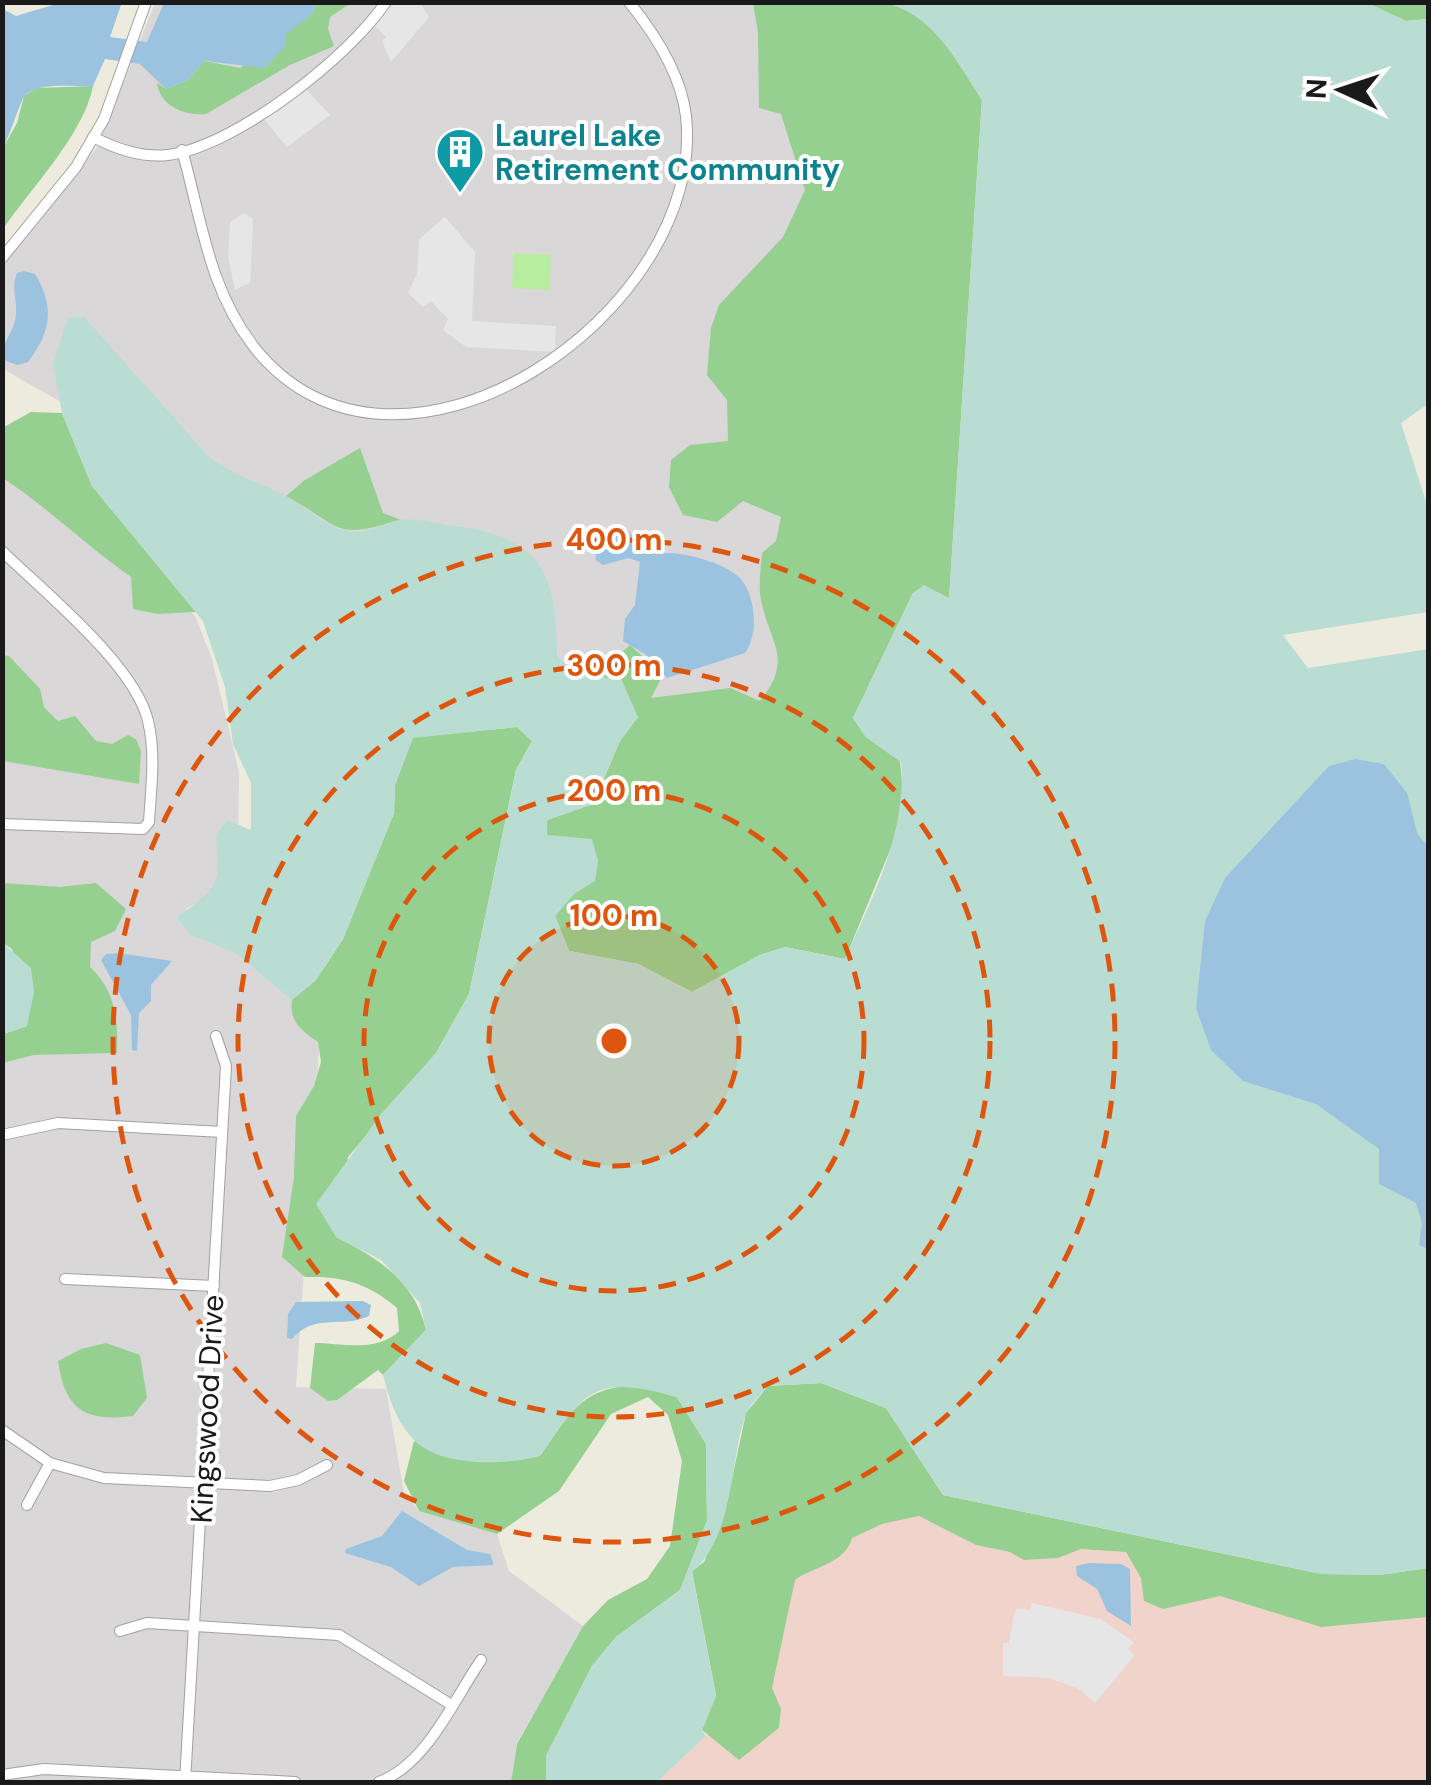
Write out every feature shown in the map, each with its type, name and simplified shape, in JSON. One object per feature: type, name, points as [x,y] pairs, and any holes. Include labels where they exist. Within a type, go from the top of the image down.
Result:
[{"type":"street","points":[[94,138],[130,152],[167,155],[246,121],[298,90],[344,52],[386,2]]},
{"type":"street","points":[[182,150],[204,247],[221,298],[254,346],[281,374],[323,400],[366,411],[410,410],[472,398],[523,378],[586,336],[641,273],[670,212],[686,158],[684,103],[660,47],[628,2]]},
{"type":"street","points":[[2,258],[94,138],[145,6]]},
{"type":"street","points":[[2,551],[121,669],[136,691],[151,736],[149,822],[138,830],[2,824]]},
{"type":"street","name":"Kingswood Drive","points":[[185,1779],[226,1066],[216,1036]]},
{"type":"street","points":[[2,1135],[58,1124],[222,1132]]},
{"type":"street","points":[[65,1280],[214,1286]]},
{"type":"street","points":[[2,1430],[50,1462],[104,1478],[270,1486],[298,1480],[328,1464]]},
{"type":"street","points":[[28,1506],[50,1462]]},
{"type":"street","points":[[120,1631],[147,1623],[339,1635],[450,1704]]},
{"type":"street","points":[[379,1782],[407,1768],[481,1660]]},
{"type":"street","points":[[2,1775],[44,1769],[295,1782]]},
{"type":"shaded area","points":[[1366,2],[1406,21],[1428,19],[1428,404],[1401,423],[1428,508],[1428,612],[1283,635],[1308,668],[1428,649],[1428,1568],[1380,1575],[1321,1574],[943,1495],[886,1408],[821,1383],[768,1386],[747,1413],[716,1539],[692,1572],[716,1696],[702,1730],[706,1736],[657,1782],[546,1782],[546,1756],[592,1666],[616,1637],[680,1590],[707,1521],[706,1444],[677,1397],[627,1387],[609,1388],[581,1402],[540,1456],[474,1462],[425,1448],[402,1425],[383,1375],[426,1330],[420,1303],[381,1260],[336,1237],[316,1204],[381,1114],[436,1053],[469,994],[516,770],[532,741],[517,727],[413,738],[395,785],[394,813],[343,939],[316,980],[292,1000],[237,954],[190,934],[177,918],[214,884],[218,866],[216,835],[227,820],[251,830],[251,783],[233,744],[225,687],[203,621],[92,486],[62,413],[53,364],[68,318],[84,317],[209,457],[327,523],[357,532],[414,520],[483,531],[507,539],[538,564],[553,602],[557,656],[587,673],[621,679],[638,717],[620,741],[593,804],[547,820],[547,835],[592,839],[598,861],[595,881],[574,894],[555,916],[569,951],[638,964],[692,992],[760,955],[785,947],[845,959],[886,864],[899,814],[901,788],[901,762],[866,737],[853,718],[913,593],[924,585],[949,598],[982,100],[929,27],[916,16],[883,3]]},
{"type":"shaded area","points":[[155,3],[786,3],[858,509],[727,780],[3,369],[3,263],[98,146]]},
{"type":"shaded area","points":[[164,3],[315,3],[314,12],[285,35],[285,46],[265,68],[204,61],[188,80],[166,89],[140,64],[105,59],[93,86],[46,87],[29,92],[3,148],[3,9],[16,16],[53,5],[121,5],[110,37],[147,42]]},
{"type":"shaded area","points":[[392,3],[420,3],[429,17],[391,62],[382,41],[386,37],[375,26]]},
{"type":"shaded area","points":[[306,89],[330,115],[287,147],[263,118]]},
{"type":"shaded area","points":[[244,213],[253,219],[250,283],[235,290],[228,257],[230,222]]},
{"type":"shaded area","points":[[445,217],[475,252],[472,321],[556,326],[555,352],[466,347],[443,330],[448,319],[431,301],[423,307],[408,293],[417,274],[419,239]]},
{"type":"shaded area","points":[[24,271],[35,274],[41,286],[48,319],[36,351],[28,362],[17,365],[4,360],[3,354],[15,319],[15,278]]},
{"type":"shaded area","points":[[2,439],[195,616],[212,659],[239,772],[238,863],[218,892],[185,909],[328,918],[296,1387],[386,1389],[404,1493],[419,1511],[497,1534],[509,1571],[583,1626],[517,1743],[511,1782],[3,1782],[3,1063],[34,1055],[116,1053],[3,892]]},
{"type":"shaded area","points":[[628,530],[635,540],[646,539],[656,554],[699,558],[739,577],[749,594],[754,615],[745,653],[667,678],[645,654],[623,641],[625,619],[635,605],[640,562],[629,558],[603,565],[596,560],[595,551],[610,544],[615,531]]},
{"type":"shaded area","points":[[1355,759],[1384,764],[1407,793],[1417,833],[1428,847],[1428,1249],[1419,1245],[1422,1223],[1416,1203],[1379,1184],[1379,1149],[1316,1104],[1243,1081],[1211,1050],[1196,1008],[1205,921],[1225,878],[1329,766]]},
{"type":"shaded area","points":[[3,943],[31,968],[34,992],[27,1026],[3,1034]]},
{"type":"shaded area","points":[[106,954],[172,961],[151,985],[151,1001],[139,1013],[137,1051],[132,1050],[131,1015],[101,960]]},
{"type":"shaded area","points":[[363,1301],[371,1305],[369,1316],[319,1323],[292,1339],[287,1338],[288,1314],[296,1302]]},
{"type":"shaded area","points":[[943,1495],[1256,1562],[1380,1575],[1428,1568],[1428,1782],[657,1782],[729,1714],[748,1564]]},
{"type":"shaded area","points":[[402,1511],[467,1550],[490,1554],[494,1565],[453,1567],[419,1586],[391,1567],[345,1553],[346,1549],[382,1536]]},
{"type":"shaded area","points":[[1121,1564],[1130,1569],[1131,1626],[1107,1611],[1097,1589],[1077,1576],[1076,1566]]},
{"type":"shaded area","points":[[1032,1603],[1100,1619],[1134,1642],[1128,1649],[1135,1655],[1095,1703],[1079,1689],[1049,1678],[1003,1676],[1003,1643],[1009,1643],[1014,1614],[1017,1608],[1030,1610]]},
{"type":"green space","points":[[883,2],[900,7],[929,27],[953,54],[982,100],[949,599],[913,593],[853,718],[866,737],[900,761],[904,800],[895,838],[845,959],[785,947],[760,955],[692,992],[638,964],[569,951],[555,916],[574,893],[594,881],[547,836],[547,820],[593,804],[620,741],[638,717],[605,679],[570,666],[576,658],[612,661],[630,645],[663,675],[651,698],[730,688],[760,701],[771,686],[778,660],[763,610],[760,574],[762,553],[776,541],[781,517],[743,501],[717,522],[683,515],[669,487],[671,460],[690,445],[728,441],[727,400],[707,375],[711,328],[719,305],[783,237],[805,190],[781,114],[759,108],[758,32],[753,3]]},
{"type":"green space","points":[[315,3],[351,3],[330,17],[328,29],[334,46],[288,66],[206,114],[182,111],[163,98],[157,83],[166,89],[188,80],[204,61],[240,68],[314,12]]},
{"type":"green space","points":[[1366,3],[1428,3],[1428,19],[1406,21]]},
{"type":"green space","points":[[93,86],[68,142],[3,229],[3,148],[17,123],[24,96],[36,88]]},
{"type":"green space","points":[[514,253],[551,255],[549,290],[512,288]]},
{"type":"green space","points":[[31,412],[62,413],[92,486],[196,612],[158,614],[133,609],[131,577],[3,478],[2,428]]},
{"type":"green space","points":[[360,448],[383,513],[401,520],[362,529],[339,528],[286,496],[305,480]]},
{"type":"green space","points":[[3,655],[9,656],[40,689],[44,707],[58,721],[75,716],[96,741],[112,744],[128,735],[136,739],[141,751],[139,784],[3,761]]},
{"type":"green space","points":[[517,727],[532,741],[516,770],[469,994],[436,1053],[348,1157],[336,1237],[393,1273],[413,1298],[426,1330],[383,1375],[378,1370],[337,1400],[328,1401],[310,1388],[315,1343],[358,1345],[390,1338],[399,1331],[397,1308],[376,1292],[354,1283],[305,1277],[282,1257],[294,1177],[296,1116],[314,1086],[321,1062],[318,1042],[295,1020],[292,1000],[316,980],[343,939],[394,813],[395,785],[413,737]]},
{"type":"green space","points":[[3,883],[60,887],[96,883],[126,909],[115,931],[91,942],[90,967],[105,986],[114,1007],[117,1053],[34,1055],[3,1063],[3,1034],[27,1026],[12,949],[3,943]]},
{"type":"green space","points":[[106,1343],[140,1355],[147,1398],[133,1416],[102,1417],[80,1409],[72,1402],[61,1378],[58,1361],[81,1349]]},
{"type":"green space","points":[[821,1383],[886,1408],[943,1495],[1321,1574],[1380,1575],[1428,1568],[1428,1617],[1321,1627],[1220,1596],[1163,1609],[1144,1601],[1141,1578],[1126,1552],[1081,1549],[1058,1558],[1024,1560],[1010,1552],[976,1545],[919,1516],[882,1524],[852,1538],[843,1554],[795,1580],[772,1688],[781,1709],[779,1728],[739,1760],[702,1730],[716,1695],[692,1571],[704,1562],[725,1512],[746,1413],[768,1386]]},
{"type":"green space","points":[[633,1385],[677,1397],[706,1444],[707,1521],[680,1590],[616,1637],[592,1666],[546,1756],[546,1782],[511,1782],[517,1744],[583,1626],[608,1600],[647,1579],[670,1546],[682,1461],[668,1415],[648,1397],[611,1414],[559,1491],[497,1534],[419,1511],[404,1481],[414,1441],[439,1452],[540,1456],[587,1398]]},
{"type":"place","name":"Laurel Lake Retirement Community","points":[[460,194]]}]
